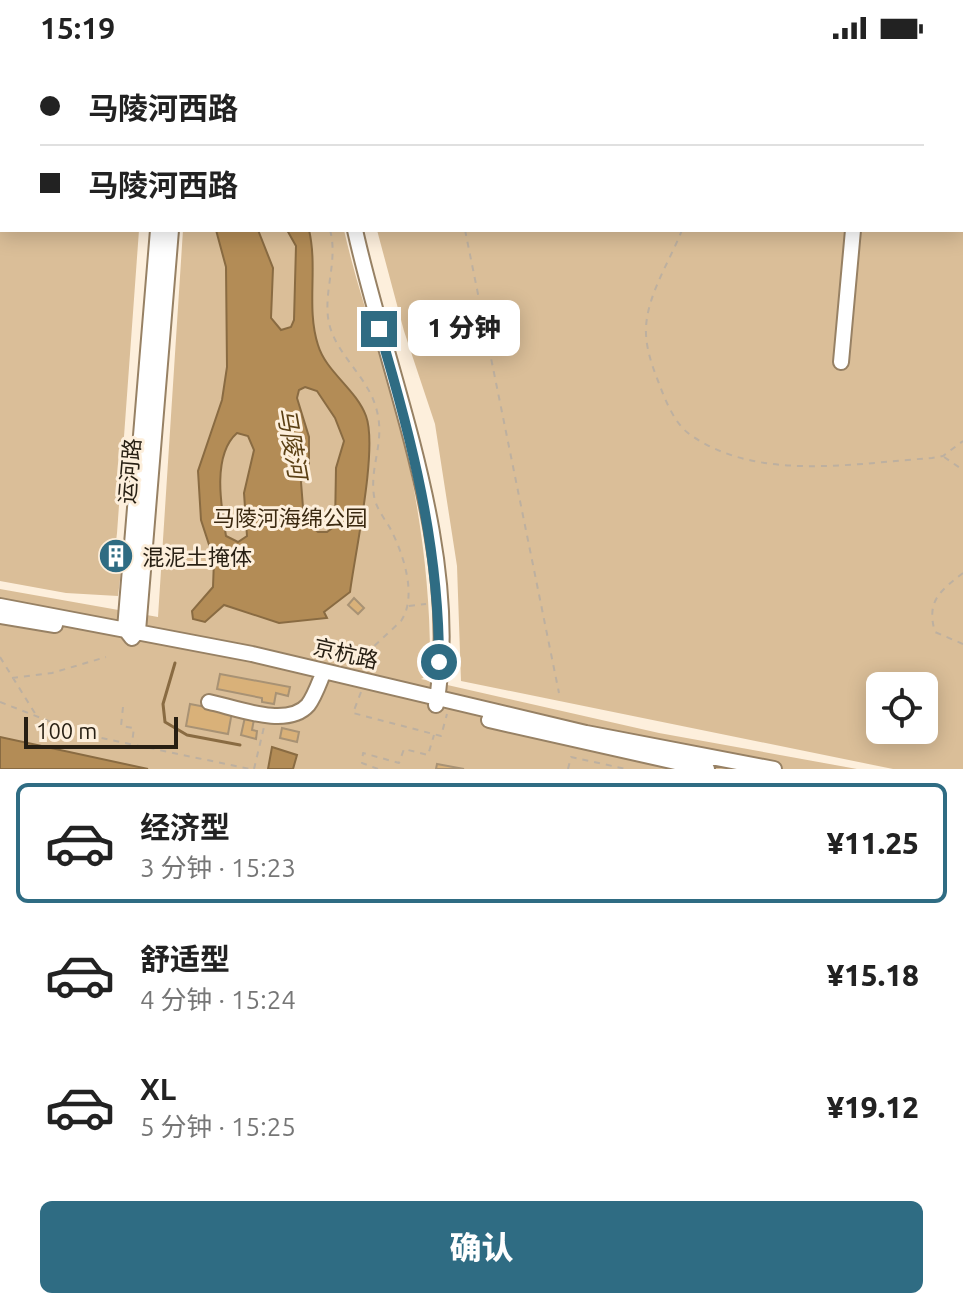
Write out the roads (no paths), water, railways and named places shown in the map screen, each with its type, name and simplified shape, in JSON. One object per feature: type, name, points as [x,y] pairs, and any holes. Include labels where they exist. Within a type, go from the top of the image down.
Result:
[{"type":"street","name":"运河路","points":[[131,633],[158,232]]},
{"type":"street","name":"运河路","points":[[131,633],[171,232]]},
{"type":"street","points":[[355,232],[379,329],[411,436],[439,600],[440,704]]},
{"type":"street","points":[[841,362],[853,232]]},
{"type":"street","name":"京杭路","points":[[0,606],[341,675],[440,704],[774,769]]},
{"type":"street","name":"京杭路","points":[[0,616],[131,633],[707,769]]},
{"type":"street","points":[[209,702],[267,714],[300,711],[314,695],[322,676]]},
{"type":"water","points":[[217,232],[259,232],[273,268],[271,318],[281,330],[291,327],[294,320],[296,246],[288,232],[309,232],[313,259],[313,317],[318,345],[327,364],[361,406],[369,431],[368,475],[350,592],[324,612],[327,618],[279,623],[224,605],[205,622],[193,619],[192,611],[213,587],[214,560],[201,520],[198,471],[222,400],[227,367],[226,267]],"holes":[[[305,387],[317,391],[335,418],[344,441],[336,468],[335,526],[327,532],[318,532],[304,520],[301,482],[309,463],[309,437],[297,398],[299,390]],[[237,433],[248,436],[254,450],[244,493],[247,536],[238,542],[226,536],[221,467],[229,443]]]},
{"type":"water","points":[[0,737],[148,769],[0,769]]},
{"type":"water","points":[[272,747],[297,755],[293,769],[268,769]]},
{"type":"waterway","name":"马陵河","points":[[175,663],[163,704],[165,722],[187,735],[240,745]]},
{"type":"place","name":"混泥土掩体","points":[[116,556]]},
{"type":"park label","name":"马陵河海绵公园","points":[[290,517]]}]
